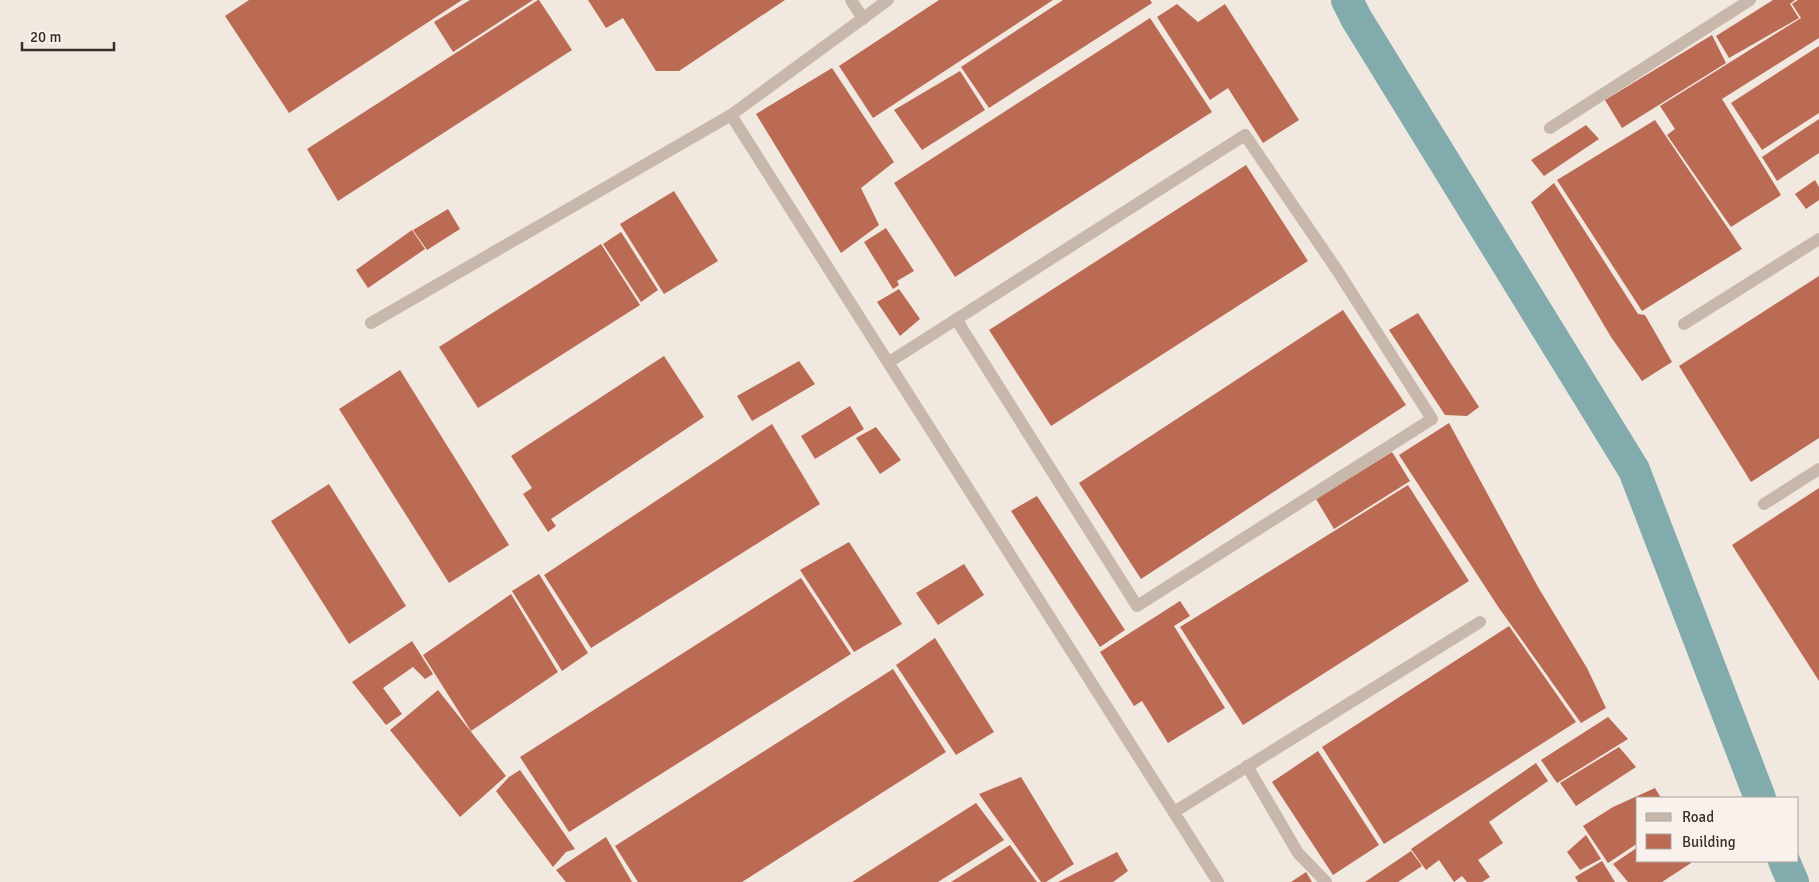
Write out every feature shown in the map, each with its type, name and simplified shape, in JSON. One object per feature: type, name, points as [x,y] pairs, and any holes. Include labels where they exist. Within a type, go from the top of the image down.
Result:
[{"type":"street","points":[[850,0],[863,19]]},
{"type":"street","points":[[370,323],[731,114],[888,0]]},
{"type":"street","points":[[1550,128],[1750,0]]},
{"type":"street","points":[[731,114],[1218,882]]},
{"type":"street","points":[[894,359],[1245,135],[1337,270],[1432,419],[1137,606],[956,320]]},
{"type":"street","points":[[1684,324],[1819,239]]},
{"type":"street","points":[[1764,504],[1819,469]]},
{"type":"street","points":[[1174,812],[1480,622]]},
{"type":"street","points":[[1247,766],[1298,852],[1326,882]]},
{"type":"building","points":[[249,0],[462,0],[289,113],[225,16]]},
{"type":"building","points":[[470,0],[533,0],[453,52],[434,22]]},
{"type":"building","points":[[538,0],[572,50],[338,201],[307,149]]},
{"type":"building","points":[[588,0],[785,0],[679,71],[656,71],[623,18],[606,28]]},
{"type":"building","points":[[939,0],[1053,0],[873,118],[839,66]]},
{"type":"building","points":[[1063,0],[1150,0],[1152,3],[989,108],[961,67]]},
{"type":"building","points":[[1773,0],[1795,0],[1790,4],[1799,18],[1729,58],[1716,36]]},
{"type":"building","points":[[1798,0],[1819,0],[1819,38],[1722,99],[1781,195],[1731,227],[1667,135],[1675,129],[1660,106],[1801,18],[1792,4]]},
{"type":"building","points":[[1177,4],[1198,22],[1225,4],[1299,120],[1263,143],[1228,88],[1210,100],[1157,17]]},
{"type":"building","points":[[1150,18],[1212,112],[955,277],[894,183]]},
{"type":"building","points":[[1712,35],[1726,63],[1622,128],[1605,100]]},
{"type":"building","points":[[1819,46],[1819,113],[1762,150],[1731,103]]},
{"type":"building","points":[[832,68],[894,162],[861,188],[879,225],[841,253],[756,114]]},
{"type":"building","points":[[960,71],[985,110],[922,150],[894,110]]},
{"type":"building","points":[[1819,119],[1819,153],[1777,181],[1762,157]]},
{"type":"building","points":[[1655,120],[1742,249],[1642,311],[1557,180]]},
{"type":"building","points":[[1586,125],[1599,139],[1544,176],[1531,160]]},
{"type":"building","points":[[1246,165],[1308,261],[1051,426],[989,330]]},
{"type":"building","points":[[1815,180],[1819,187],[1819,200],[1806,209],[1795,194]]},
{"type":"building","points":[[1554,183],[1638,314],[1645,315],[1672,362],[1642,381],[1611,337],[1531,202]]},
{"type":"building","points":[[674,191],[718,261],[664,294],[620,224]]},
{"type":"building","points":[[448,209],[460,229],[427,250],[413,230]]},
{"type":"building","points":[[886,228],[914,271],[897,281],[899,285],[893,289],[864,242]]},
{"type":"building","points":[[412,230],[425,249],[368,288],[356,270]]},
{"type":"building","points":[[621,232],[658,290],[641,302],[603,244]]},
{"type":"building","points":[[601,244],[640,305],[478,408],[439,347]]},
{"type":"building","points":[[1819,276],[1819,438],[1751,482],[1679,366]]},
{"type":"building","points":[[899,289],[920,319],[900,336],[877,302]]},
{"type":"building","points":[[1343,310],[1406,405],[1141,579],[1079,483]]},
{"type":"building","points":[[1418,313],[1479,407],[1467,416],[1445,415],[1389,330]]},
{"type":"building","points":[[664,356],[704,417],[551,519],[556,526],[548,532],[523,494],[532,488],[511,456]]},
{"type":"building","points":[[799,361],[815,384],[752,421],[737,396]]},
{"type":"building","points":[[400,370],[509,545],[449,583],[339,409]]},
{"type":"building","points":[[850,406],[864,429],[815,459],[801,436]]},
{"type":"building","points":[[1449,423],[1538,587],[1587,668],[1606,708],[1581,723],[1499,608],[1399,455]]},
{"type":"building","points":[[772,424],[820,504],[591,648],[544,575]]},
{"type":"building","points":[[876,427],[901,460],[880,474],[856,438]]},
{"type":"building","points":[[1392,452],[1410,481],[1334,529],[1316,499]]},
{"type":"building","points":[[329,484],[406,606],[349,644],[271,521]]},
{"type":"building","points":[[1408,485],[1469,581],[1243,725],[1180,627]]},
{"type":"building","points":[[1819,488],[1819,681],[1732,545]]},
{"type":"building","points":[[1037,496],[1125,630],[1100,647],[1011,511]]},
{"type":"building","points":[[849,542],[902,624],[854,652],[800,570]]},
{"type":"building","points":[[964,564],[984,595],[938,625],[916,593]]},
{"type":"building","points":[[539,574],[588,653],[562,671],[512,591]]},
{"type":"building","points":[[801,578],[851,654],[569,832],[520,757]]},
{"type":"building","points":[[511,594],[558,672],[471,731],[423,655]]},
{"type":"building","points":[[1180,601],[1190,616],[1174,626],[1225,708],[1168,743],[1142,701],[1134,706],[1100,652]]},
{"type":"building","points":[[1509,626],[1576,722],[1384,844],[1322,747]]},
{"type":"building","points":[[935,638],[994,732],[956,755],[896,665]]},
{"type":"building","points":[[412,641],[433,674],[425,679],[413,667],[383,688],[402,714],[386,725],[352,682]]},
{"type":"building","points":[[893,669],[946,752],[742,882],[638,882],[615,846]]},
{"type":"building","points":[[438,690],[506,776],[460,817],[390,730]]},
{"type":"building","points":[[1608,717],[1628,739],[1557,783],[1541,760]]},
{"type":"building","points":[[1619,747],[1636,767],[1576,806],[1560,783]]},
{"type":"building","points":[[1318,751],[1379,845],[1333,875],[1272,782]]},
{"type":"building","points":[[1536,763],[1548,781],[1489,822],[1503,843],[1478,860],[1490,877],[1482,882],[1467,882],[1462,876],[1454,882],[1439,860],[1426,870],[1411,849]]},
{"type":"building","points":[[520,770],[575,849],[566,852],[553,867],[496,791],[509,777]]},
{"type":"building","points":[[1021,777],[1074,864],[1046,882],[1041,882],[979,794]]},
{"type":"building","points":[[1655,788],[1660,797],[1636,797],[1636,844],[1608,863],[1583,826],[1613,807]]},
{"type":"building","points":[[976,803],[1004,840],[938,882],[852,882]]},
{"type":"building","points":[[1586,835],[1601,859],[1580,870],[1567,852]]},
{"type":"building","points":[[606,837],[632,882],[566,882],[556,870]]},
{"type":"building","points":[[1010,845],[1037,882],[951,882]]},
{"type":"building","points":[[1636,848],[1636,862],[1691,863],[1662,882],[1628,882],[1613,864]]},
{"type":"building","points":[[1411,851],[1422,866],[1398,882],[1365,882]]},
{"type":"building","points":[[1117,852],[1128,871],[1113,882],[1058,882]]},
{"type":"building","points":[[1602,861],[1615,882],[1578,882],[1575,877]]},
{"type":"building","points":[[1306,872],[1312,882],[1291,882]]},
{"type":"waterway","points":[[1347,0],[1356,18],[1634,470],[1760,797]]},
{"type":"waterway","points":[[1784,862],[1793,882]]}]
